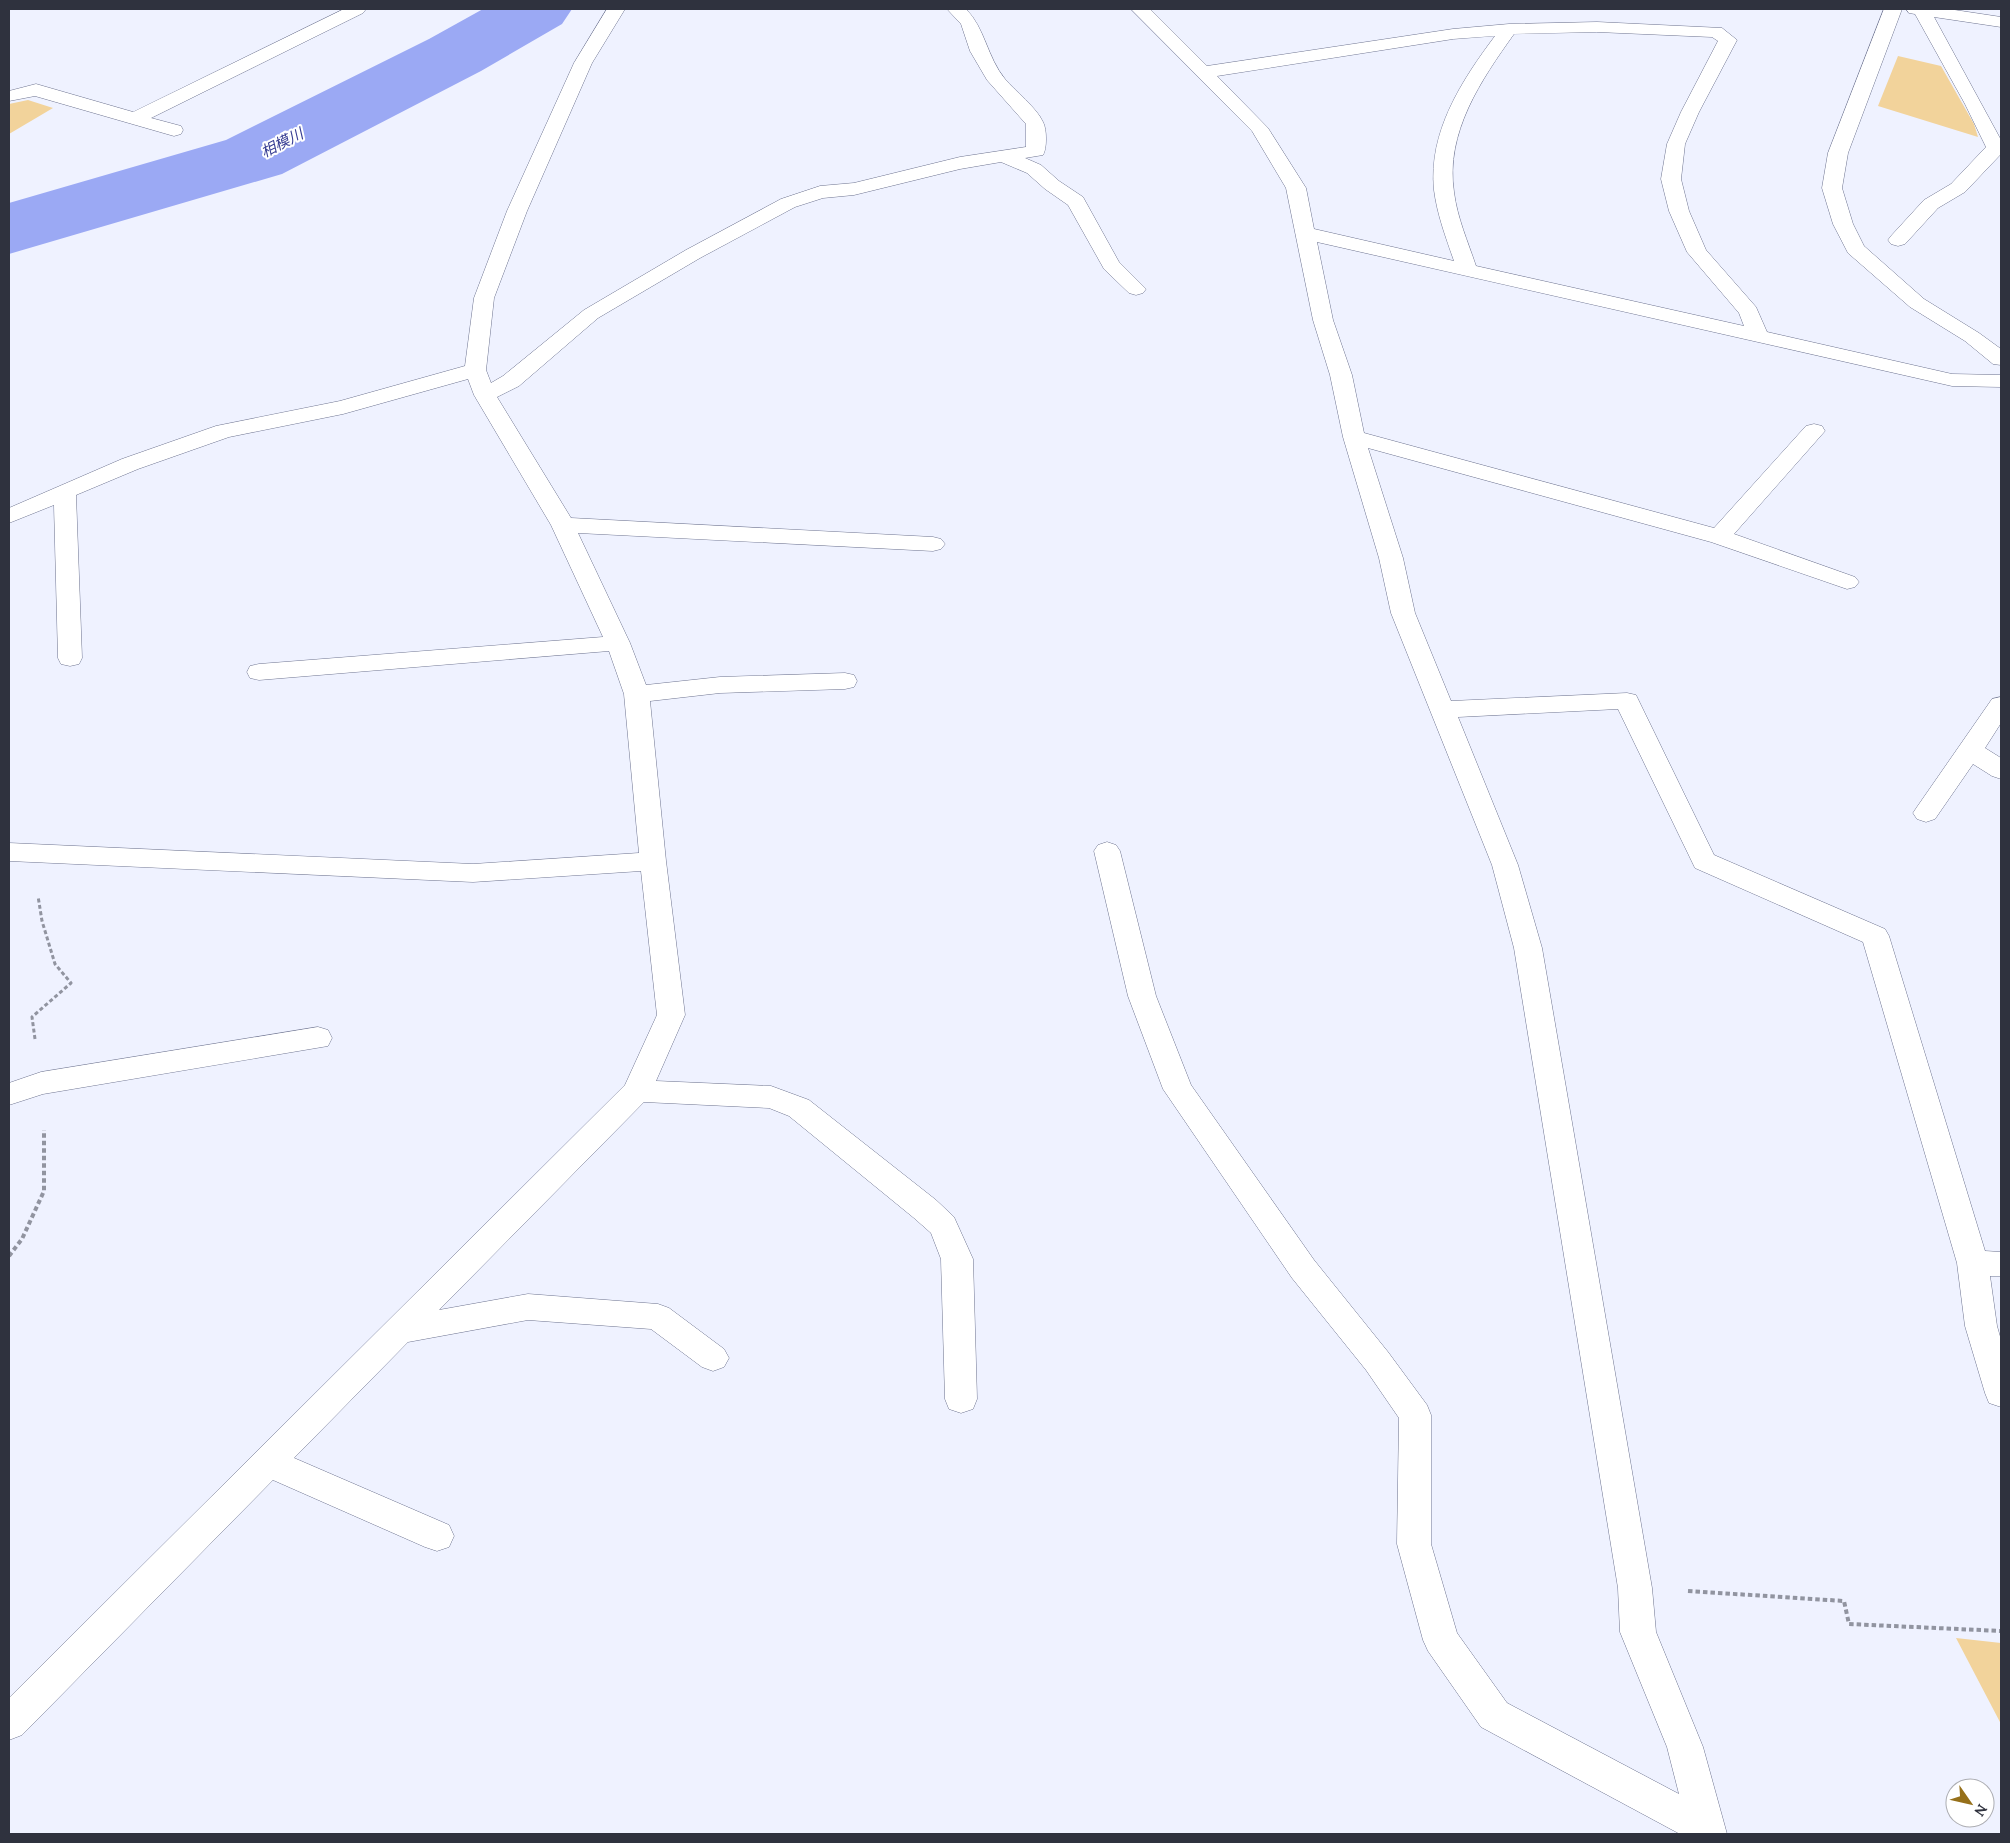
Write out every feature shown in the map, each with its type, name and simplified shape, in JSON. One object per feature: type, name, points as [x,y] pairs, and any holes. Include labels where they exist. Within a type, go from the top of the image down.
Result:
[{"type":"street","points":[[136,118],[356,9]]},
{"type":"street","points":[[9,1723],[636,1091],[671,1015],[653,861],[637,694],[618,644],[563,525],[485,395],[475,370],[484,298],[517,211],[583,63],[616,9]]},
{"type":"street","points":[[485,395],[511,381],[591,314],[693,254],[788,203],[820,192],[854,189],[960,163],[1001,155],[1036,151],[1035,123],[996,80],[979,51],[969,22],[956,9]]},
{"type":"street","points":[[1140,9],[1259,128],[1296,188],[1323,320],[1341,375],[1354,437],[1391,558],[1403,613],[1505,864],[1528,948],[1635,1588],[1638,1632],[1685,1747],[1707,1832]]},
{"type":"street","points":[[1893,9],[1838,153],[1832,188],[1843,224],[1855,249],[1917,303],[1972,337],[2001,359]]},
{"type":"street","points":[[1918,9],[2001,22]]},
{"type":"street","points":[[1898,240],[1930,204],[1958,188],[1996,148],[1974,104],[1918,9]]},
{"type":"street","points":[[1205,72],[1453,34],[1509,29],[1597,27],[1716,32],[1728,40],[1690,112],[1676,144],[1671,178],[1679,211],[1698,252],[1749,311],[1758,336]]},
{"type":"street","points":[[1467,270],[1450,220],[1442,181],[1446,150],[1454,117],[1488,57],[1509,29]]},
{"type":"street","points":[[9,96],[36,90],[174,130]]},
{"type":"street","points":[[1001,155],[1034,169],[1052,185],[1076,201],[1111,265],[1136,289]]},
{"type":"street","points":[[1306,233],[1952,380],[2001,382]]},
{"type":"street","points":[[9,516],[130,464],[224,431],[344,407],[475,370]]},
{"type":"street","points":[[1719,537],[1814,431]]},
{"type":"street","points":[[1354,437],[1719,537],[1847,582]]},
{"type":"street","points":[[65,493],[70,658]]},
{"type":"street","points":[[563,525],[933,544]]},
{"type":"street","points":[[259,672],[618,644]]},
{"type":"street","points":[[637,694],[720,685],[845,681]]},
{"type":"street","points":[[1443,709],[1627,701],[1704,861],[1875,936],[1987,1263],[1981,1326],[2001,1393]]},
{"type":"street","points":[[1926,813],[2001,706]]},
{"type":"street","points":[[1970,750],[2001,770]]},
{"type":"street","points":[[1107,851],[1142,996],[1178,1089],[1303,1269],[1377,1361],[1415,1415],[1414,1544],[1441,1640],[1494,1715],[1707,1832]]},
{"type":"street","points":[[9,852],[473,873],[653,861]]},
{"type":"street","points":[[9,1094],[41,1083],[318,1038]]},
{"type":"street","points":[[636,1091],[771,1098],[799,1108],[925,1209],[943,1226],[958,1259],[961,1399]]},
{"type":"street","points":[[398,1331],[528,1307],[658,1317],[713,1358]]},
{"type":"street","points":[[268,1462],[437,1536]]},
{"type":"path","points":[[1635,1588],[1844,1601],[1849,1624],[2001,1631]]},
{"type":"shaded area","points":[[1898,56],[1941,66],[1974,124],[1978,137],[1878,106]]},
{"type":"shaded area","points":[[28,100],[53,108],[9,134],[9,104]]},
{"type":"shaded area","points":[[1956,1638],[2001,1643],[2001,1724]]},
{"type":"waterway","name":"相模川","points":[[9,229],[254,157],[455,55],[536,9]]}]
